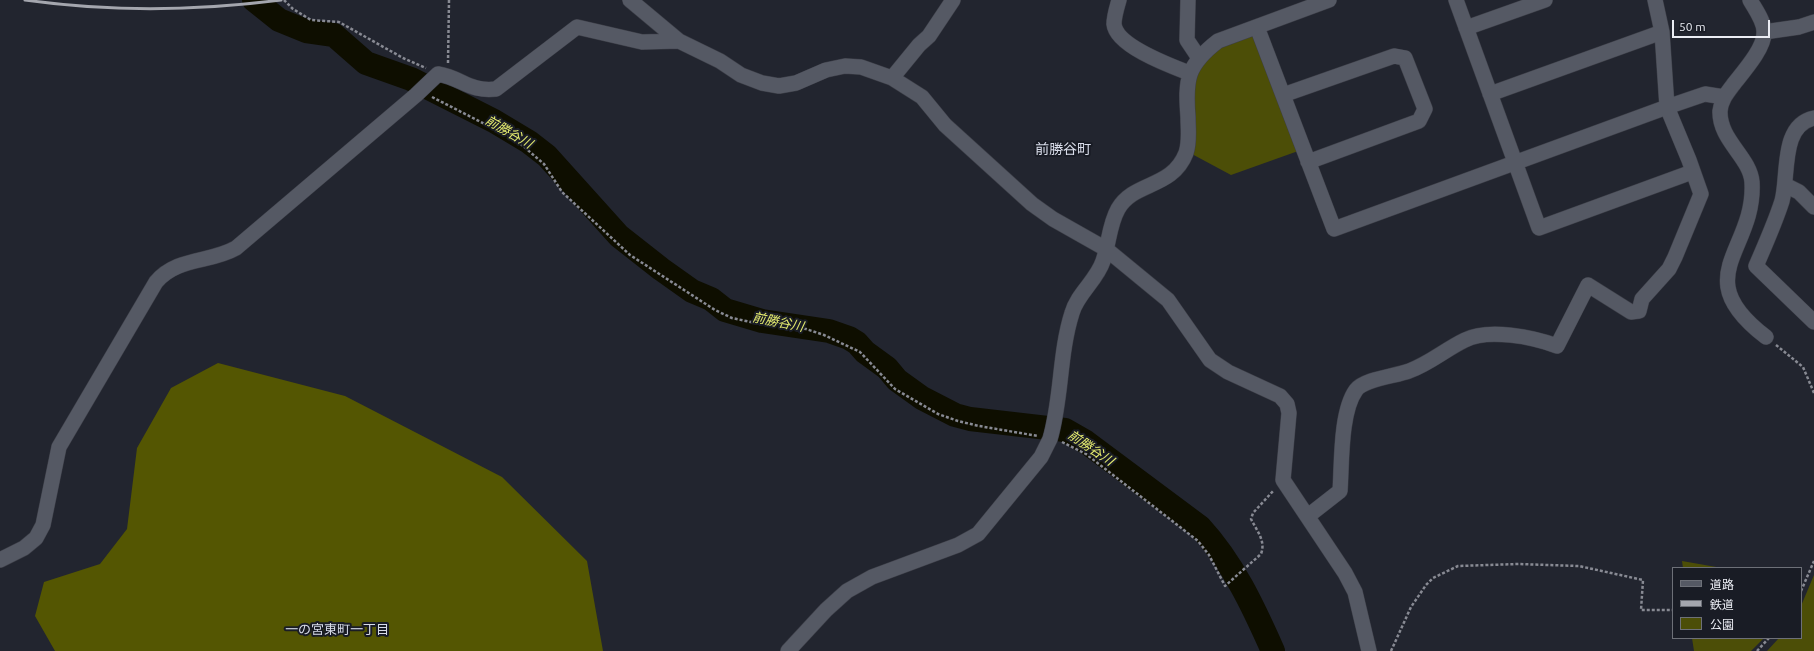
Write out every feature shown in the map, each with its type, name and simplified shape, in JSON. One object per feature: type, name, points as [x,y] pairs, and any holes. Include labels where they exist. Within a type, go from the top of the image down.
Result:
[{"type":"street","points":[[630,0],[679,41],[720,61],[741,75],[762,83],[779,86],[796,83],[826,70],[845,66],[860,67],[892,78],[922,97],[945,125],[1032,204],[1053,219],[1106,249],[1168,300],[1210,360],[1228,372],[1280,396],[1287,404],[1289,413],[1283,480],[1345,573],[1355,592],[1369,651]]},
{"type":"street","points":[[892,78],[919,45],[929,36],[954,0]]},
{"type":"street","points":[[1119,0],[1114,24],[1116,30],[1126,42],[1153,59],[1189,73]]},
{"type":"street","points":[[1188,0],[1187,40],[1199,58]]},
{"type":"street","points":[[788,651],[826,610],[848,591],[872,577],[958,545],[978,534],[1041,458],[1052,437],[1062,363],[1072,312],[1103,262],[1112,222],[1119,207],[1131,194],[1167,178],[1180,166],[1190,136],[1187,86],[1189,73],[1199,58],[1218,41],[1329,0]]},
{"type":"street","points":[[1456,0],[1539,228],[1692,172]]},
{"type":"street","points":[[1466,28],[1545,0]]},
{"type":"street","points":[[1308,516],[1340,491],[1346,412],[1356,390],[1362,384],[1411,370],[1466,339],[1481,335],[1495,333],[1539,339],[1557,346],[1588,285],[1631,312],[1639,311],[1642,299],[1669,269],[1700,194],[1689,160],[1667,107],[1662,32],[1655,0]]},
{"type":"street","points":[[1750,0],[1760,17],[1764,32],[1762,44],[1724,97],[1720,111],[1722,125],[1731,144],[1745,164],[1752,181],[1751,201],[1746,221],[1731,259],[1726,282],[1734,305],[1749,324],[1766,338]]},
{"type":"street","points":[[1764,32],[1799,27],[1814,22]]},
{"type":"street","points":[[1257,26],[1334,229],[1515,161],[1704,94],[1724,97]]},
{"type":"street","points":[[0,560],[24,548],[36,538],[43,524],[59,447],[158,280],[169,269],[188,262],[226,254],[236,248],[420,91],[442,74],[482,91],[496,89],[577,27],[642,42],[679,41]]},
{"type":"street","points":[[1490,94],[1662,32]]},
{"type":"street","points":[[1283,95],[1394,56],[1405,58],[1425,109],[1419,121],[1308,162]]},
{"type":"street","points":[[1814,118],[1802,122],[1795,132],[1788,153],[1782,200],[1756,266],[1814,322]]},
{"type":"street","points":[[1785,184],[1799,192],[1814,207]]},
{"type":"path","points":[[284,0],[311,20],[340,22],[403,58],[442,74],[449,52],[449,0]]},
{"type":"path","points":[[420,91],[516,140],[544,164],[562,192],[630,255],[715,310],[732,318],[760,324],[806,329],[824,334],[860,352],[895,389],[938,414],[979,426],[1052,437],[1086,454],[1198,541],[1209,555],[1225,586],[1261,554],[1263,547],[1262,541],[1251,519],[1254,513],[1283,480]]},
{"type":"path","points":[[1766,338],[1803,367],[1814,393]]},
{"type":"path","points":[[1802,589],[1814,561]]},
{"type":"path","points":[[1391,651],[1399,637],[1405,619],[1426,585],[1434,578],[1458,566],[1519,564],[1579,566],[1644,580],[1641,610],[1672,610]]},
{"type":"path","points":[[1757,651],[1768,639]]},
{"type":"green space","points":[[1265,29],[1301,150],[1231,175],[1190,153],[1196,70],[1207,52]]},
{"type":"green space","points":[[1682,561],[1716,567],[1683,567]]},
{"type":"green space","points":[[1814,575],[1814,651],[1767,651],[1778,639],[1802,639],[1802,604]]},
{"type":"green space","points":[[1692,639],[1763,639],[1751,651],[1694,651]]},
{"type":"shaded area","points":[[218,363],[345,396],[502,477],[587,561],[603,651],[55,651],[35,616],[44,582],[100,564],[127,529],[137,448],[171,388]]},
{"type":"waterway","name":"前勝谷川","points":[[254,0],[279,20],[306,31],[334,35],[366,63],[411,79],[494,121],[529,142],[547,156],[619,236],[692,291],[711,299],[725,310],[762,321],[829,331],[849,338],[887,368],[897,380],[922,398],[955,415],[970,419],[1065,430],[1086,442],[1200,527],[1223,555],[1232,570],[1250,601],[1273,651]]},
{"type":"railway","points":[[25,0],[89,7],[153,9],[249,4],[281,0]]},
{"type":"district","name":"前勝谷町","points":[[1063,149]]},
{"type":"district","name":"一の宮東町一丁目","points":[[337,630]]}]
